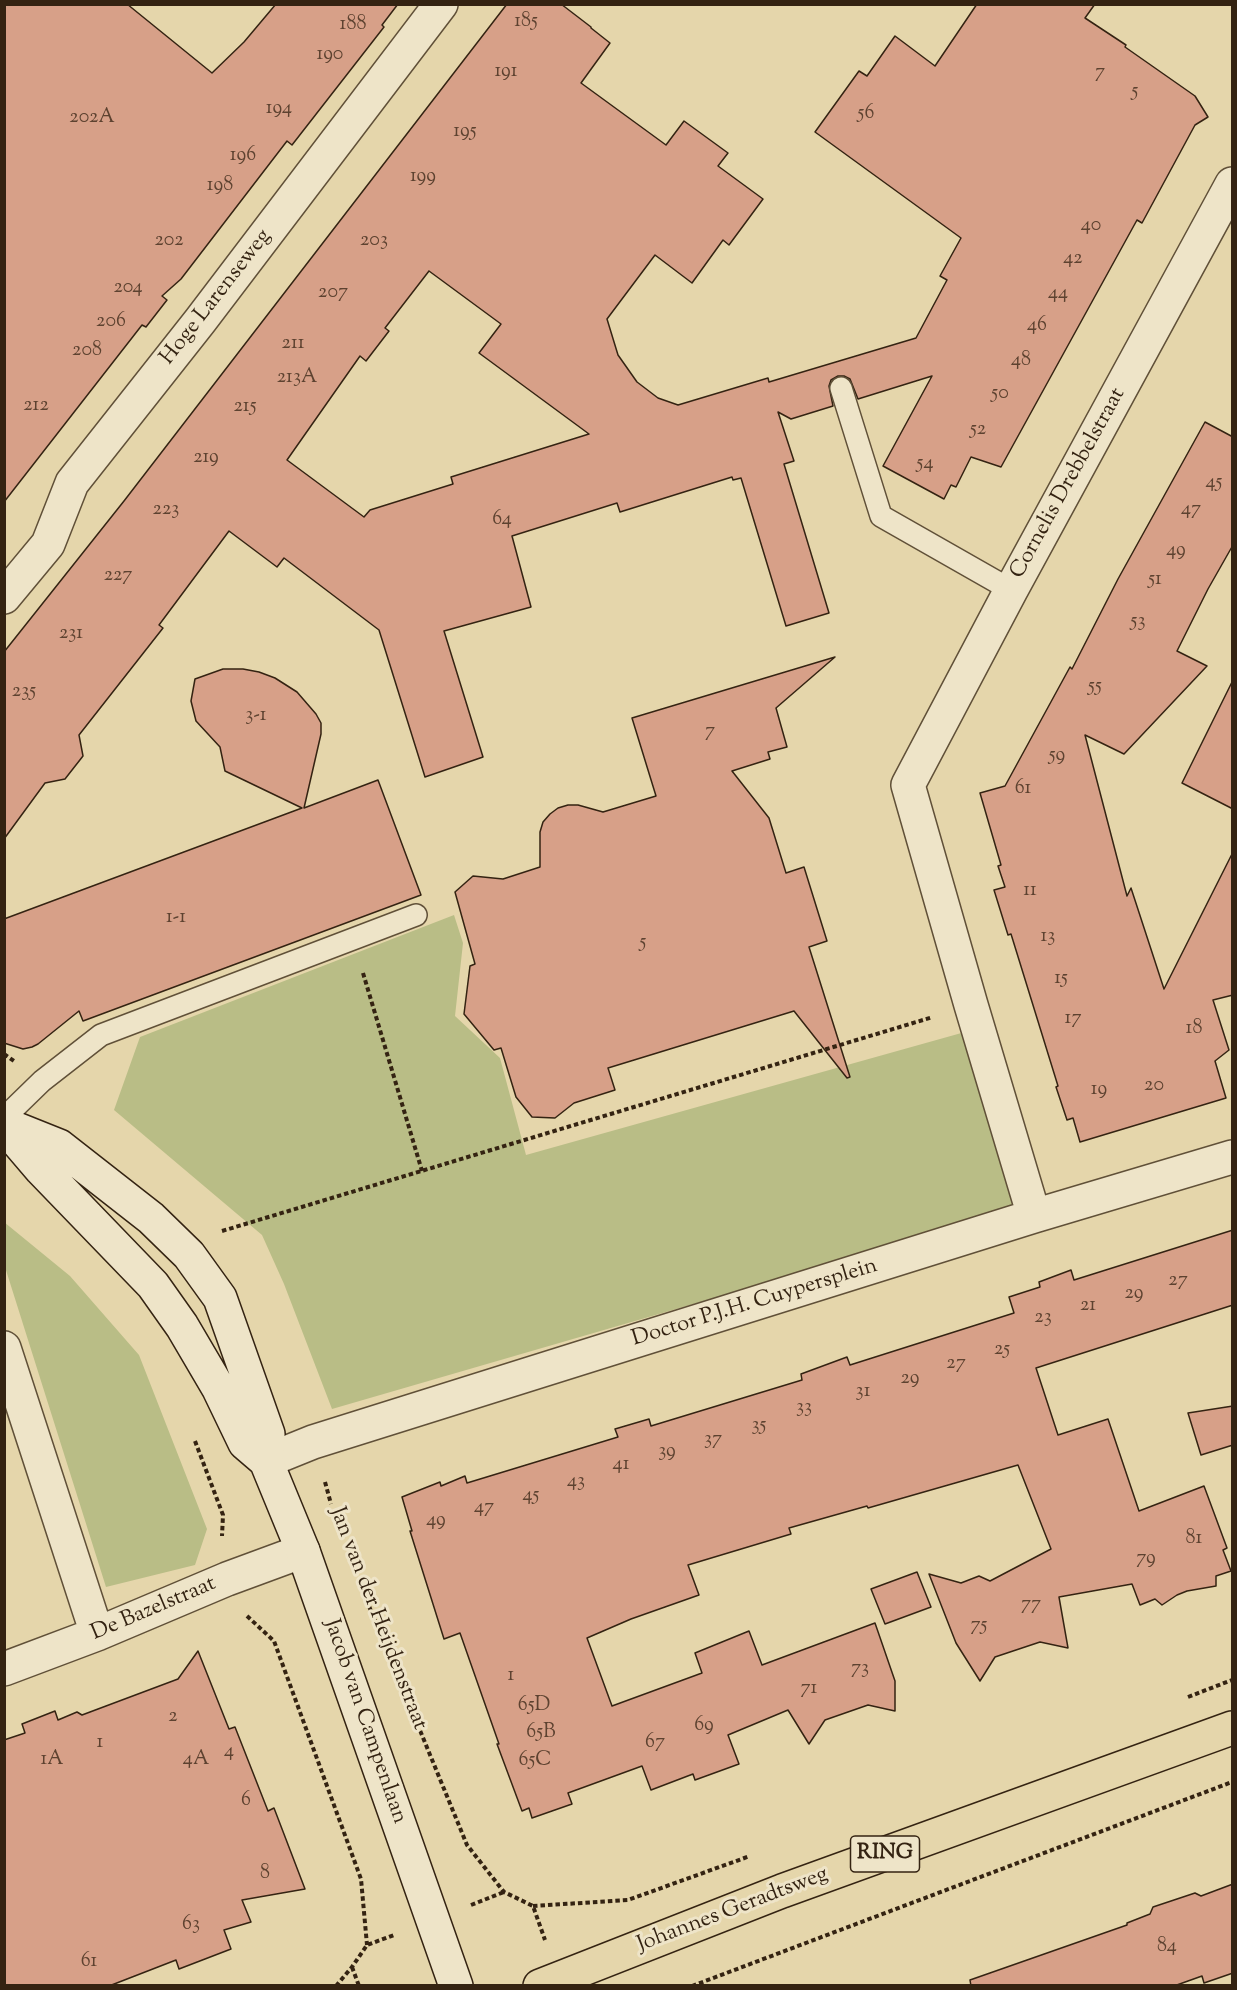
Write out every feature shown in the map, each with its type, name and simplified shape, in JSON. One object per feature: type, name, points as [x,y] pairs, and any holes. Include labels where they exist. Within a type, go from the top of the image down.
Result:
[{"type":"main road","name":"Johannes Geradtsweg","points":[[549,1982],[782,1891],[1233,1728]]},
{"type":"street","name":"Hoge Larenseweg","points":[[4,597],[48,544],[72,483],[207,311],[441,4]]},
{"type":"street","name":"Cornelis Drebbelstraat","points":[[971,1005],[908,785],[1011,590],[1233,184]]},
{"type":"street","points":[[971,1005],[1034,1216]]},
{"type":"street","points":[[4,1125],[41,1169],[153,1285],[182,1326],[219,1389],[245,1443],[266,1461]]},
{"type":"street","points":[[4,1125],[59,1146],[151,1218],[189,1255],[220,1298],[268,1434],[266,1461]]},
{"type":"street","name":"Doctor P.J.H. Cuypersplein","points":[[266,1461],[313,1443],[1034,1216],[1233,1157]]},
{"type":"street","points":[[4,1348],[97,1634]]},
{"type":"street","name":"Jacob van Campenlaan","points":[[266,1461],[303,1551],[456,1986]]},
{"type":"street","name":"De Bazelstraat","points":[[4,1669],[97,1634],[227,1579],[303,1551]]},
{"type":"lane","points":[[841,388],[881,516],[1011,590]]},
{"type":"lane","points":[[4,1118],[42,1082],[101,1035],[416,915]]},
{"type":"path","points":[[352,938],[422,1171]]},
{"type":"path","points":[[225,1240],[219,1232],[971,1005]]},
{"type":"path","name":"Jan van der Heijdenstraat","points":[[313,1443],[332,1505]]},
{"type":"path","name":"Jan van der Heijdenstraat","points":[[368,1602],[467,1845],[504,1892],[533,1906]]},
{"type":"path","points":[[1177,1701],[1233,1680]]},
{"type":"path","points":[[692,1986],[1233,1782]]},
{"type":"path","name":"Johannes Geradtsweg","points":[[533,1906],[628,1900],[751,1856]]},
{"type":"path","points":[[533,1906],[549,1982]]},
{"type":"path","points":[[352,1967],[359,1986]]},
{"type":"green space","points":[[454,915],[463,943],[455,1016],[500,1058],[526,1155],[965,1032],[1017,1210],[332,1409],[284,1284],[262,1235],[114,1110],[140,1037]]},
{"type":"green space","points":[[4,1222],[70,1276],[139,1355],[207,1529],[195,1565],[106,1587],[5,1267]]},
{"type":"building","points":[[4,4],[127,4],[212,73],[244,42],[276,4],[398,4],[382,25],[384,27],[292,145],[287,141],[181,279],[162,296],[167,300],[146,327],[142,325],[4,502]]},
{"type":"building","points":[[507,4],[561,4],[610,43],[581,83],[666,145],[684,121],[728,153],[718,166],[763,199],[729,245],[723,240],[692,283],[655,255],[607,319],[618,355],[637,382],[658,398],[678,405],[768,378],[769,382],[916,338],[947,280],[940,276],[961,238],[815,132],[859,71],[867,76],[895,36],[935,66],[977,4],[1095,4],[1085,18],[1195,96],[1208,117],[1195,125],[1142,223],[1137,220],[1001,467],[971,457],[956,487],[951,485],[944,499],[883,466],[932,376],[858,399],[850,379],[838,376],[831,380],[829,386],[833,406],[791,419],[778,412],[794,461],[784,464],[829,613],[786,626],[741,478],[733,480],[732,477],[620,512],[617,503],[512,536],[531,607],[444,631],[483,757],[425,777],[379,630],[284,558],[277,567],[229,531],[159,625],[163,628],[79,735],[83,756],[65,779],[45,783],[4,839],[4,652],[124,501]],"holes":[[[429,271],[501,324],[479,353],[589,434],[451,477],[453,484],[370,510],[364,517],[287,460],[360,356],[366,361],[389,331],[385,328]]]},
{"type":"building","points":[[1205,422],[1233,437],[1233,545],[1177,651],[1207,666],[1124,754],[1085,735],[1127,896],[1131,888],[1164,989],[1233,852],[1233,995],[1213,1000],[1229,1050],[1215,1061],[1226,1098],[1080,1142],[1073,1118],[1067,1120],[1011,934],[1008,935],[994,890],[1005,887],[980,793],[1005,786],[1070,667],[1072,669],[1118,579]]},
{"type":"building","points":[[835,657],[776,708],[787,747],[768,752],[770,759],[732,771],[769,818],[786,873],[804,867],[827,941],[809,947],[850,1077],[847,1078],[794,1011],[608,1068],[615,1090],[574,1103],[555,1118],[532,1117],[516,1097],[501,1048],[494,1050],[464,1014],[470,966],[475,964],[455,892],[473,876],[503,879],[540,867],[540,832],[543,822],[558,808],[578,805],[603,812],[656,796],[632,718]]},
{"type":"building","points":[[223,669],[243,669],[275,678],[297,692],[316,714],[321,723],[321,734],[304,808],[378,780],[421,895],[83,1021],[79,1011],[32,1047],[23,1049],[4,1043],[4,919],[302,808],[225,771],[220,747],[196,721],[191,701],[195,679]]},
{"type":"building","points":[[1233,680],[1233,809],[1182,783]]},
{"type":"building","points":[[1233,1230],[1233,1305],[1036,1368],[1058,1435],[1108,1419],[1139,1511],[1204,1486],[1227,1548],[1223,1550],[1231,1571],[1216,1576],[1216,1586],[1187,1591],[1162,1605],[1155,1599],[1140,1605],[1132,1584],[1059,1597],[1068,1648],[1040,1642],[995,1657],[980,1681],[956,1643],[929,1574],[961,1583],[979,1576],[990,1581],[1051,1549],[1018,1465],[789,1528],[791,1534],[688,1565],[699,1595],[631,1619],[587,1638],[612,1706],[702,1673],[695,1653],[749,1631],[762,1665],[875,1623],[895,1681],[895,1711],[868,1705],[825,1720],[809,1744],[788,1710],[728,1735],[739,1764],[695,1780],[693,1774],[651,1790],[642,1766],[568,1793],[572,1804],[532,1818],[529,1808],[522,1811],[460,1633],[444,1639],[410,1531],[412,1531],[402,1497],[440,1482],[441,1486],[465,1476],[467,1483],[618,1437],[615,1429],[649,1419],[651,1426],[802,1380],[801,1374],[847,1357],[850,1365],[1014,1313],[1009,1297],[1040,1287],[1039,1282],[1071,1270],[1074,1280]]},
{"type":"building","points":[[1233,1406],[1233,1445],[1201,1455],[1188,1413]]},
{"type":"building","points":[[917,1572],[931,1607],[885,1624],[871,1589]]},
{"type":"building","points":[[198,1651],[229,1729],[235,1727],[268,1811],[274,1808],[305,1889],[242,1900],[251,1922],[224,1930],[231,1949],[179,1969],[176,1960],[109,1986],[4,1986],[4,1740],[25,1733],[22,1724],[55,1711],[58,1720],[77,1712],[82,1715],[178,1679]]},
{"type":"building","points":[[1233,1884],[1233,1973],[1204,1983],[1202,1976],[1174,1986],[971,1986],[970,1980],[1127,1925],[1127,1923],[1150,1914],[1153,1907],[1195,1893],[1201,1896]]}]
